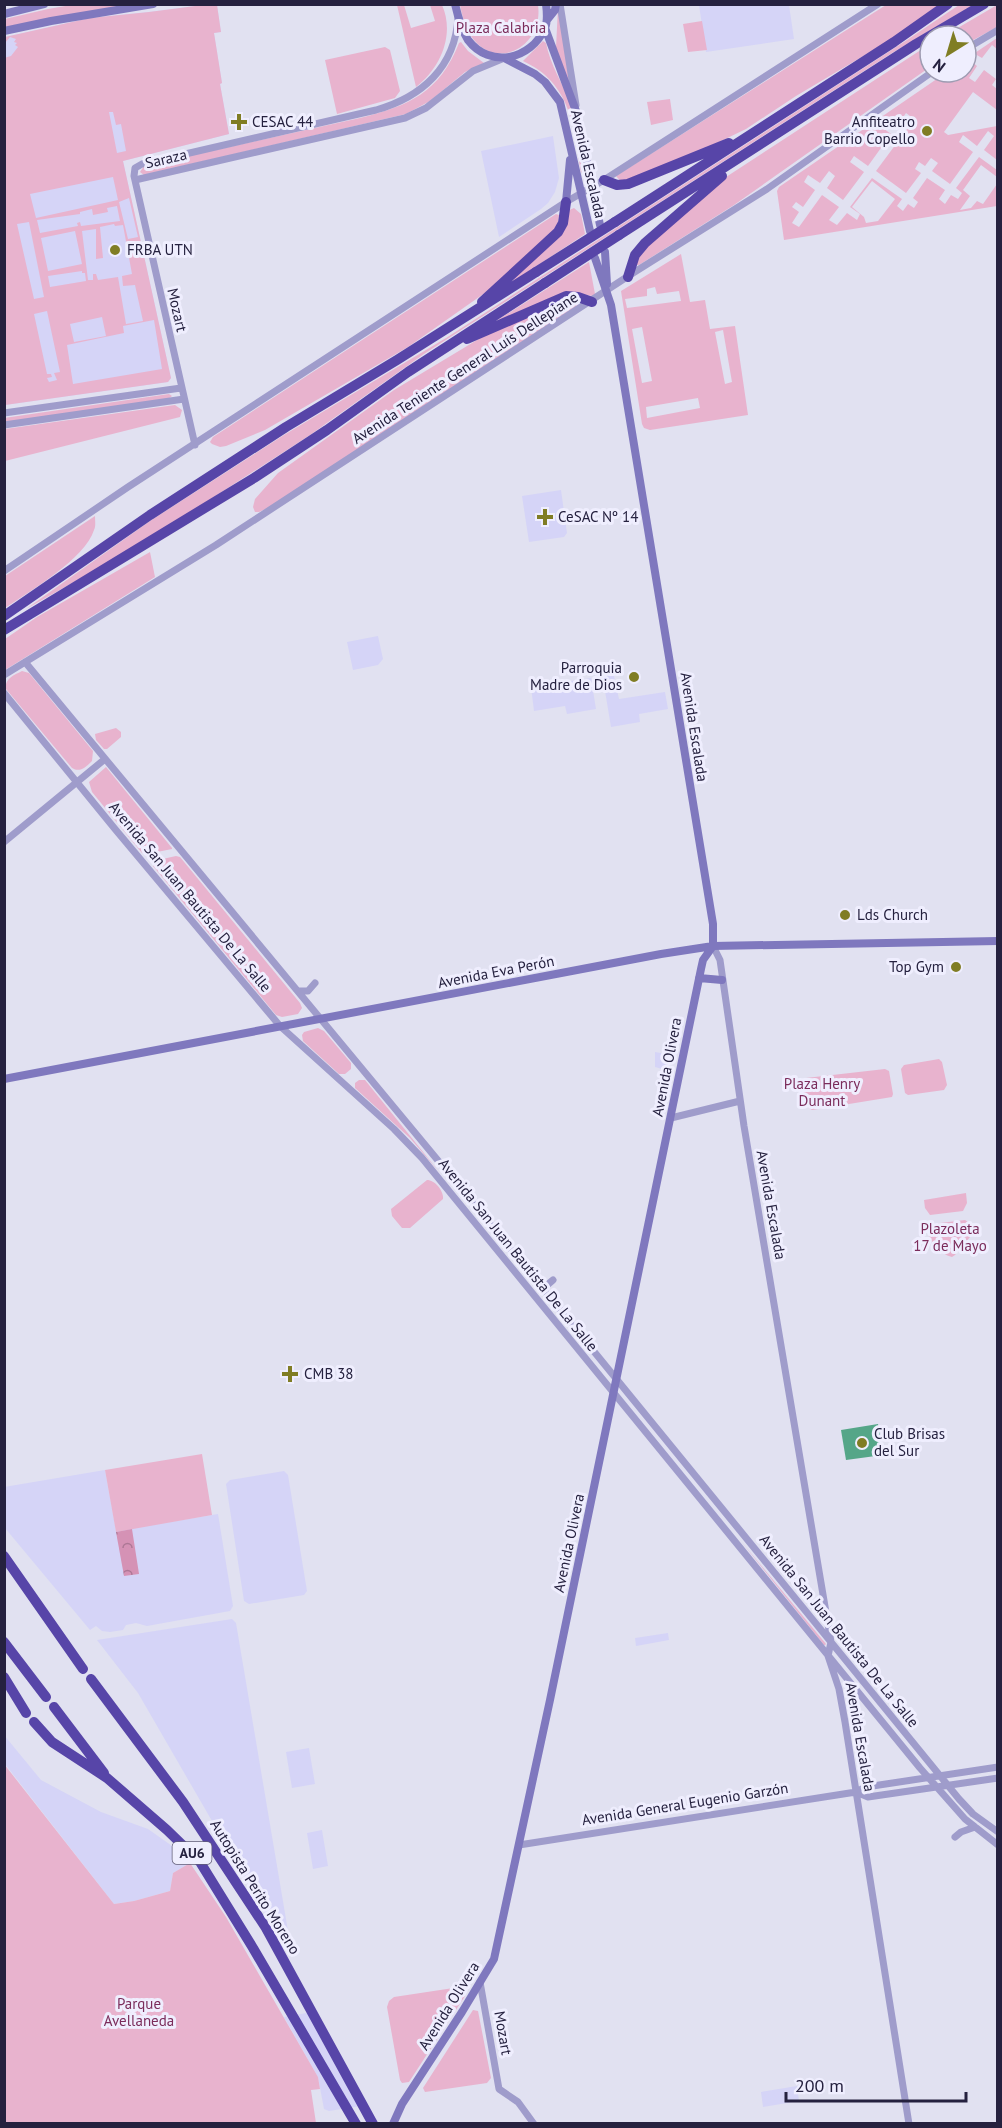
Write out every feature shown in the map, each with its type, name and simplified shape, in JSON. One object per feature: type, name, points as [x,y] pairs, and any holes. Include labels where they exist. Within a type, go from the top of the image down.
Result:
[{"type":"highway","points":[[4,616],[150,515],[277,432],[468,316],[894,42],[948,4]]},
{"type":"highway","points":[[4,630],[254,478],[618,235],[916,44],[984,4]]},
{"type":"highway","points":[[604,180],[617,185],[628,184],[757,131]]},
{"type":"highway","points":[[628,277],[635,255],[645,243],[763,144]]},
{"type":"highway","points":[[468,316],[558,231],[563,223],[566,202]]},
{"type":"highway","points":[[444,349],[566,296],[592,302]]},
{"type":"highway","points":[[4,1556],[83,1669]]},
{"type":"highway","points":[[4,1642],[46,1697]]},
{"type":"highway","points":[[4,1677],[26,1713]]},
{"type":"highway","name":"Autopista Perito Moreno","points":[[91,1679],[183,1802],[266,1928],[374,2124]]},
{"type":"highway","name":"AU6","points":[[54,1707],[108,1778]]},
{"type":"highway","name":"AU6","points":[[34,1722],[52,1742],[108,1778],[191,1851],[200,1862],[356,2124]]},
{"type":"main road","points":[[4,14],[44,4]]},
{"type":"main road","points":[[4,31],[153,4]]},
{"type":"main road","name":"Avenida Escalada","points":[[546,4],[546,24],[576,111],[600,225]]},
{"type":"main road","points":[[504,59],[530,47],[558,4]]},
{"type":"main road","name":"Avenida Escalada","points":[[455,6],[458,18],[474,46],[483,53],[504,59],[535,74],[553,91],[565,117],[590,231]]},
{"type":"main road","points":[[566,202],[571,152]]},
{"type":"main road","name":"Avenida Escalada","points":[[605,252],[608,291],[713,924],[713,946]]},
{"type":"main road","name":"Avenida Escalada","points":[[595,258],[608,291]]},
{"type":"main road","name":"Avenida Eva Perón","points":[[4,1080],[280,1026],[713,946],[998,941]]},
{"type":"main road","name":"Avenida Olivera","points":[[393,2124],[402,2104],[494,1959],[699,978],[704,960],[713,946]]},
{"type":"main road","points":[[699,978],[722,980]]},
{"type":"street","name":"Avenida Escalada","points":[[558,4],[576,111]]},
{"type":"street","points":[[4,571],[566,202],[878,4]]},
{"type":"street","name":"Saraza","points":[[458,18],[454,45],[440,71],[417,92],[399,102],[376,110],[142,164],[133,171],[135,180],[405,118],[426,108],[473,71],[504,59]]},
{"type":"street","points":[[978,42],[998,30]]},
{"type":"street","name":"Avenida Teniente General Luís Dellepiane","points":[[4,675],[216,545],[767,189],[918,82]]},
{"type":"street","name":"Mozart","points":[[135,180],[195,445]]},
{"type":"street","points":[[4,413],[181,388]]},
{"type":"street","points":[[4,424],[184,399]]},
{"type":"street","name":"Avenida San Juan Bautista De La Salle","points":[[25,662],[322,1019],[939,1776],[973,1814],[998,1832]]},
{"type":"street","name":"Avenida San Juan Bautista De La Salle","points":[[4,693],[280,1026],[394,1129],[422,1158],[928,1778],[959,1813],[998,1845]]},
{"type":"street","points":[[4,842],[105,759]]},
{"type":"street","name":"Avenida Escalada","points":[[713,946],[720,960],[740,1101],[831,1642],[828,1656],[839,1689],[909,2124]]},
{"type":"street","points":[[298,991],[309,991],[315,983]]},
{"type":"street","points":[[671,1118],[740,1101]]},
{"type":"street","points":[[539,1285],[546,1286],[553,1280]]},
{"type":"street","points":[[808,1614],[817,1614],[824,1605]]},
{"type":"street","name":"Avenida General Eugenio Garzón","points":[[519,1845],[856,1792],[866,1787],[998,1767]]},
{"type":"street","name":"Avenida General Eugenio Garzón","points":[[856,1792],[868,1797],[998,1778]]},
{"type":"street","points":[[956,1838],[961,1832],[975,1827]]},
{"type":"street","name":"Mozart","points":[[480,1982],[499,2089],[518,2102],[534,2124]]},
{"type":"shaded area","points":[[217,5],[221,32],[214,33],[229,134],[123,161],[171,378],[168,382],[5,405],[5,37],[90,18]]},
{"type":"shaded area","points":[[699,5],[789,5],[794,39],[706,52]]},
{"type":"shaded area","points":[[553,136],[559,178],[555,192],[541,209],[499,237],[481,151]]},
{"type":"shaded area","name":"CeSAC Nº 14","points":[[561,490],[567,533],[564,537],[529,542],[522,496]]},
{"type":"shaded area","points":[[378,636],[383,659],[378,665],[353,670],[347,642]]},
{"type":"shaded area","points":[[613,671],[619,699],[665,692],[668,709],[639,714],[640,722],[611,727],[602,673]]},
{"type":"shaded area","points":[[591,678],[596,709],[567,714],[565,706],[534,711],[531,687]]},
{"type":"shaded area","points":[[655,1052],[672,1055],[669,1071],[655,1067]]},
{"type":"shaded area","name":"Club Brisas del Sur","points":[[878,1424],[883,1455],[846,1460],[841,1430]]},
{"type":"shaded area","points":[[105,1470],[116,1531],[218,1514],[233,1606],[230,1611],[147,1626],[136,1623],[126,1625],[123,1630],[110,1632],[102,1631],[96,1626],[90,1630],[5,1528],[4,1487]]},
{"type":"shaded area","points":[[284,1471],[288,1475],[307,1591],[304,1595],[249,1604],[244,1601],[226,1484],[230,1480]]},
{"type":"shaded area","points":[[232,1619],[236,1623],[288,1931],[289,1945],[286,1949],[138,1693],[97,1640]]},
{"type":"shaded area","points":[[668,1633],[669,1640],[636,1646],[635,1638]]},
{"type":"shaded area","points":[[4,1735],[41,1780],[101,1812],[148,1829],[175,1848],[190,1863],[173,1873],[170,1891],[114,1904],[5,1764]]},
{"type":"shaded area","points":[[309,1748],[315,1784],[292,1788],[286,1752]]},
{"type":"shaded area","points":[[322,1830],[328,1866],[313,1869],[307,1833]]},
{"type":"shaded area","points":[[312,2012],[367,2105],[329,2111],[324,2109],[318,2077],[284,2017]]},
{"type":"shaded area","points":[[797,2086],[799,2101],[763,2107],[761,2092]]},
{"type":"green space","points":[[77,4],[138,5],[5,28],[5,19]]},
{"type":"green space","points":[[217,5],[221,32],[214,33],[229,134],[123,161],[171,378],[168,382],[5,405],[4,58],[11,56],[18,47],[14,42],[16,39],[10,37],[5,43],[5,37],[90,18]],"holes":[[[109,112],[113,112],[116,125],[121,124],[126,151],[117,153]],[[113,177],[118,200],[36,218],[30,194]],[[129,198],[138,237],[128,239],[119,202]],[[117,206],[120,221],[81,226],[80,222],[77,223],[78,226],[40,233],[37,220],[80,214],[80,212],[92,209],[93,215],[108,212],[107,208]],[[29,222],[44,297],[34,299],[17,224]],[[123,225],[132,274],[122,276],[123,286],[135,285],[143,321],[126,324],[118,277],[98,280],[96,274],[93,274],[93,280],[88,280],[82,231],[96,229],[96,259],[103,258],[100,227]],[[75,231],[82,264],[48,271],[41,238]],[[82,271],[85,273],[86,281],[50,287],[48,276]],[[47,311],[60,372],[54,373],[57,380],[49,382],[47,378],[52,377],[51,374],[47,374],[34,314]],[[102,317],[106,336],[74,342],[70,324]],[[154,320],[162,369],[73,384],[67,345],[124,333],[123,326]]]},
{"type":"green space","points":[[397,5],[404,5],[411,28],[435,21],[430,5],[442,5],[446,16],[446,39],[439,60],[416,87]]},
{"type":"green space","name":"Plaza Calabria","points":[[460,5],[538,5],[538,20],[534,32],[526,43],[516,50],[493,53],[481,47],[471,36],[465,25]]},
{"type":"green space","points":[[886,5],[941,5],[912,27],[796,96],[746,129],[688,157],[622,183],[616,176]]},
{"type":"green space","points":[[959,5],[973,5],[941,24],[931,24]]},
{"type":"green space","points":[[997,5],[997,27],[978,37],[978,24],[965,24]]},
{"type":"green space","points":[[558,7],[572,88],[559,62],[556,48]]},
{"type":"green space","points":[[702,21],[707,50],[688,52],[683,24]]},
{"type":"green space","points":[[918,33],[918,38],[424,354],[310,435],[186,515],[26,609],[150,521],[284,435],[446,338]]},
{"type":"green space","points":[[997,38],[997,49],[992,45],[982,58],[978,56],[978,51]]},
{"type":"green space","points":[[543,41],[546,43],[550,59],[570,104],[583,173],[572,123],[561,94],[539,70],[523,61]]},
{"type":"green space","points":[[461,42],[468,51],[484,63],[465,72],[430,101],[406,114],[144,175],[140,172],[144,166],[360,118],[408,102],[432,85],[442,74]]},
{"type":"green space","points":[[385,47],[390,50],[400,91],[395,98],[337,114],[325,60]]},
{"type":"green space","points":[[918,52],[918,75],[734,205],[636,265],[635,257],[723,179]]},
{"type":"green space","points":[[984,70],[996,79],[992,85],[997,89],[997,110],[973,92],[944,132],[948,135],[997,126],[997,160],[984,150],[994,136],[988,131],[977,146],[963,135],[959,142],[973,152],[950,184],[932,171],[938,163],[931,158],[925,166],[919,162],[915,169],[921,173],[906,193],[876,171],[899,140],[905,144],[909,139],[903,135],[914,119],[906,113],[895,129],[882,120],[879,125],[891,134],[868,166],[854,156],[850,162],[864,172],[843,200],[827,188],[835,176],[829,171],[820,183],[808,175],[804,182],[815,190],[803,207],[796,202],[792,207],[799,212],[792,223],[799,227],[822,195],[839,207],[829,220],[837,225],[847,213],[857,220],[860,214],[850,207],[872,178],[902,199],[897,206],[903,211],[908,204],[914,208],[918,202],[913,198],[927,178],[945,190],[939,199],[945,204],[951,195],[958,199],[962,193],[956,188],[979,157],[997,170],[997,177],[981,165],[963,190],[970,196],[960,210],[971,208],[977,201],[983,204],[997,184],[997,206],[784,240],[777,191],[779,187],[929,84],[978,84],[978,78]],"holes":[[[872,181],[895,199],[878,221],[866,223],[864,217],[852,207]]]},
{"type":"green space","points":[[670,99],[673,120],[651,125],[647,102]]},
{"type":"green space","points":[[574,208],[581,214],[585,234],[510,284],[530,259],[558,235],[567,211]]},
{"type":"green space","points":[[556,214],[559,215],[557,229],[489,290],[408,347],[265,430],[226,446],[220,447],[210,442],[213,437]]},
{"type":"green space","points":[[681,254],[690,302],[705,300],[710,329],[735,326],[748,415],[650,430],[644,428],[621,291]],"holes":[[[655,287],[657,294],[679,291],[681,301],[627,308],[625,299],[647,296],[647,289]],[[642,327],[652,381],[642,383],[632,329]],[[723,330],[732,382],[725,384],[715,332]],[[698,398],[700,408],[647,418],[646,407]]]},
{"type":"green space","points":[[589,262],[595,294],[593,296],[576,294],[496,321]]},
{"type":"green space","points":[[567,299],[578,301],[578,305],[268,508],[255,512],[253,507],[255,499],[278,473],[394,390],[482,337]]},
{"type":"green space","points":[[169,394],[172,396],[168,399],[5,422],[4,418]]},
{"type":"green space","points":[[175,405],[182,410],[180,417],[5,461],[5,429]]},
{"type":"green space","points":[[95,516],[94,530],[80,552],[55,574],[5,608],[5,576]]},
{"type":"green space","points":[[150,552],[155,577],[5,670],[5,639],[37,617]]},
{"type":"green space","points":[[22,671],[29,673],[93,751],[92,761],[85,767],[80,770],[72,768],[6,689],[8,680]]},
{"type":"green space","points":[[116,728],[121,732],[121,737],[104,749],[96,740],[95,734]]},
{"type":"green space","points":[[106,767],[172,849],[142,853],[92,792],[89,782]]},
{"type":"green space","points":[[180,857],[300,1003],[302,1008],[298,1014],[282,1017],[276,1015],[153,866],[158,860]]},
{"type":"green space","points":[[318,1028],[324,1031],[351,1063],[351,1069],[345,1074],[339,1074],[303,1041],[304,1032]]},
{"type":"green space","name":"Plaza Henry Dunant","points":[[939,1059],[942,1062],[947,1085],[944,1090],[908,1095],[905,1093],[901,1069],[904,1065]]},
{"type":"green space","name":"Plaza Henry Dunant","points":[[885,1069],[889,1071],[892,1097],[812,1110],[806,1106],[802,1083],[806,1078]]},
{"type":"green space","points":[[365,1080],[440,1173],[410,1138],[355,1088],[355,1083]]},
{"type":"green space","points":[[427,1180],[438,1186],[443,1199],[410,1228],[402,1228],[392,1216],[391,1209]]},
{"type":"green space","name":"Plazoleta 17 de Mayo","points":[[966,1193],[967,1203],[963,1211],[930,1215],[925,1208],[924,1200]]},
{"type":"green space","name":"Plazoleta 17 de Mayo","points":[[965,1220],[971,1224],[970,1237],[955,1255],[952,1257],[939,1250],[929,1234],[928,1229],[932,1224]]},
{"type":"green space","points":[[202,1454],[212,1515],[116,1532],[105,1470]]},
{"type":"green space","points":[[132,1529],[139,1574],[124,1576],[116,1532]]},
{"type":"green space","points":[[740,1540],[826,1644],[825,1645],[824,1645]]},
{"type":"green space","name":"Parque Avellaneda","points":[[4,1764],[114,1904],[170,1891],[173,1873],[190,1863],[226,1917],[318,2077],[320,2089],[311,2090],[316,2123],[5,2123]]},
{"type":"green space","points":[[460,1987],[465,1990],[465,1996],[409,2082],[402,2083],[387,2007],[389,2001],[394,1997]]},
{"type":"green space","points":[[473,2010],[478,2011],[491,2078],[487,2083],[425,2092],[423,2088]]},
{"type":"place","name":"CESAC 44","points":[[239,122]]},
{"type":"place","name":"Anfiteatro Barrio Copello","points":[[927,131]]},
{"type":"place","name":"FRBA UTN","points":[[115,250]]},
{"type":"place","name":"CeSAC Nº 14","points":[[545,517]]},
{"type":"place","name":"Parroquia Madre de Dios","points":[[634,677]]},
{"type":"place","name":"Lds Church","points":[[845,915]]},
{"type":"place","name":"Top Gym","points":[[956,967]]},
{"type":"place","name":"CMB 38","points":[[290,1374]]},
{"type":"place","name":"Club Brisas del Sur","points":[[862,1443]]}]
